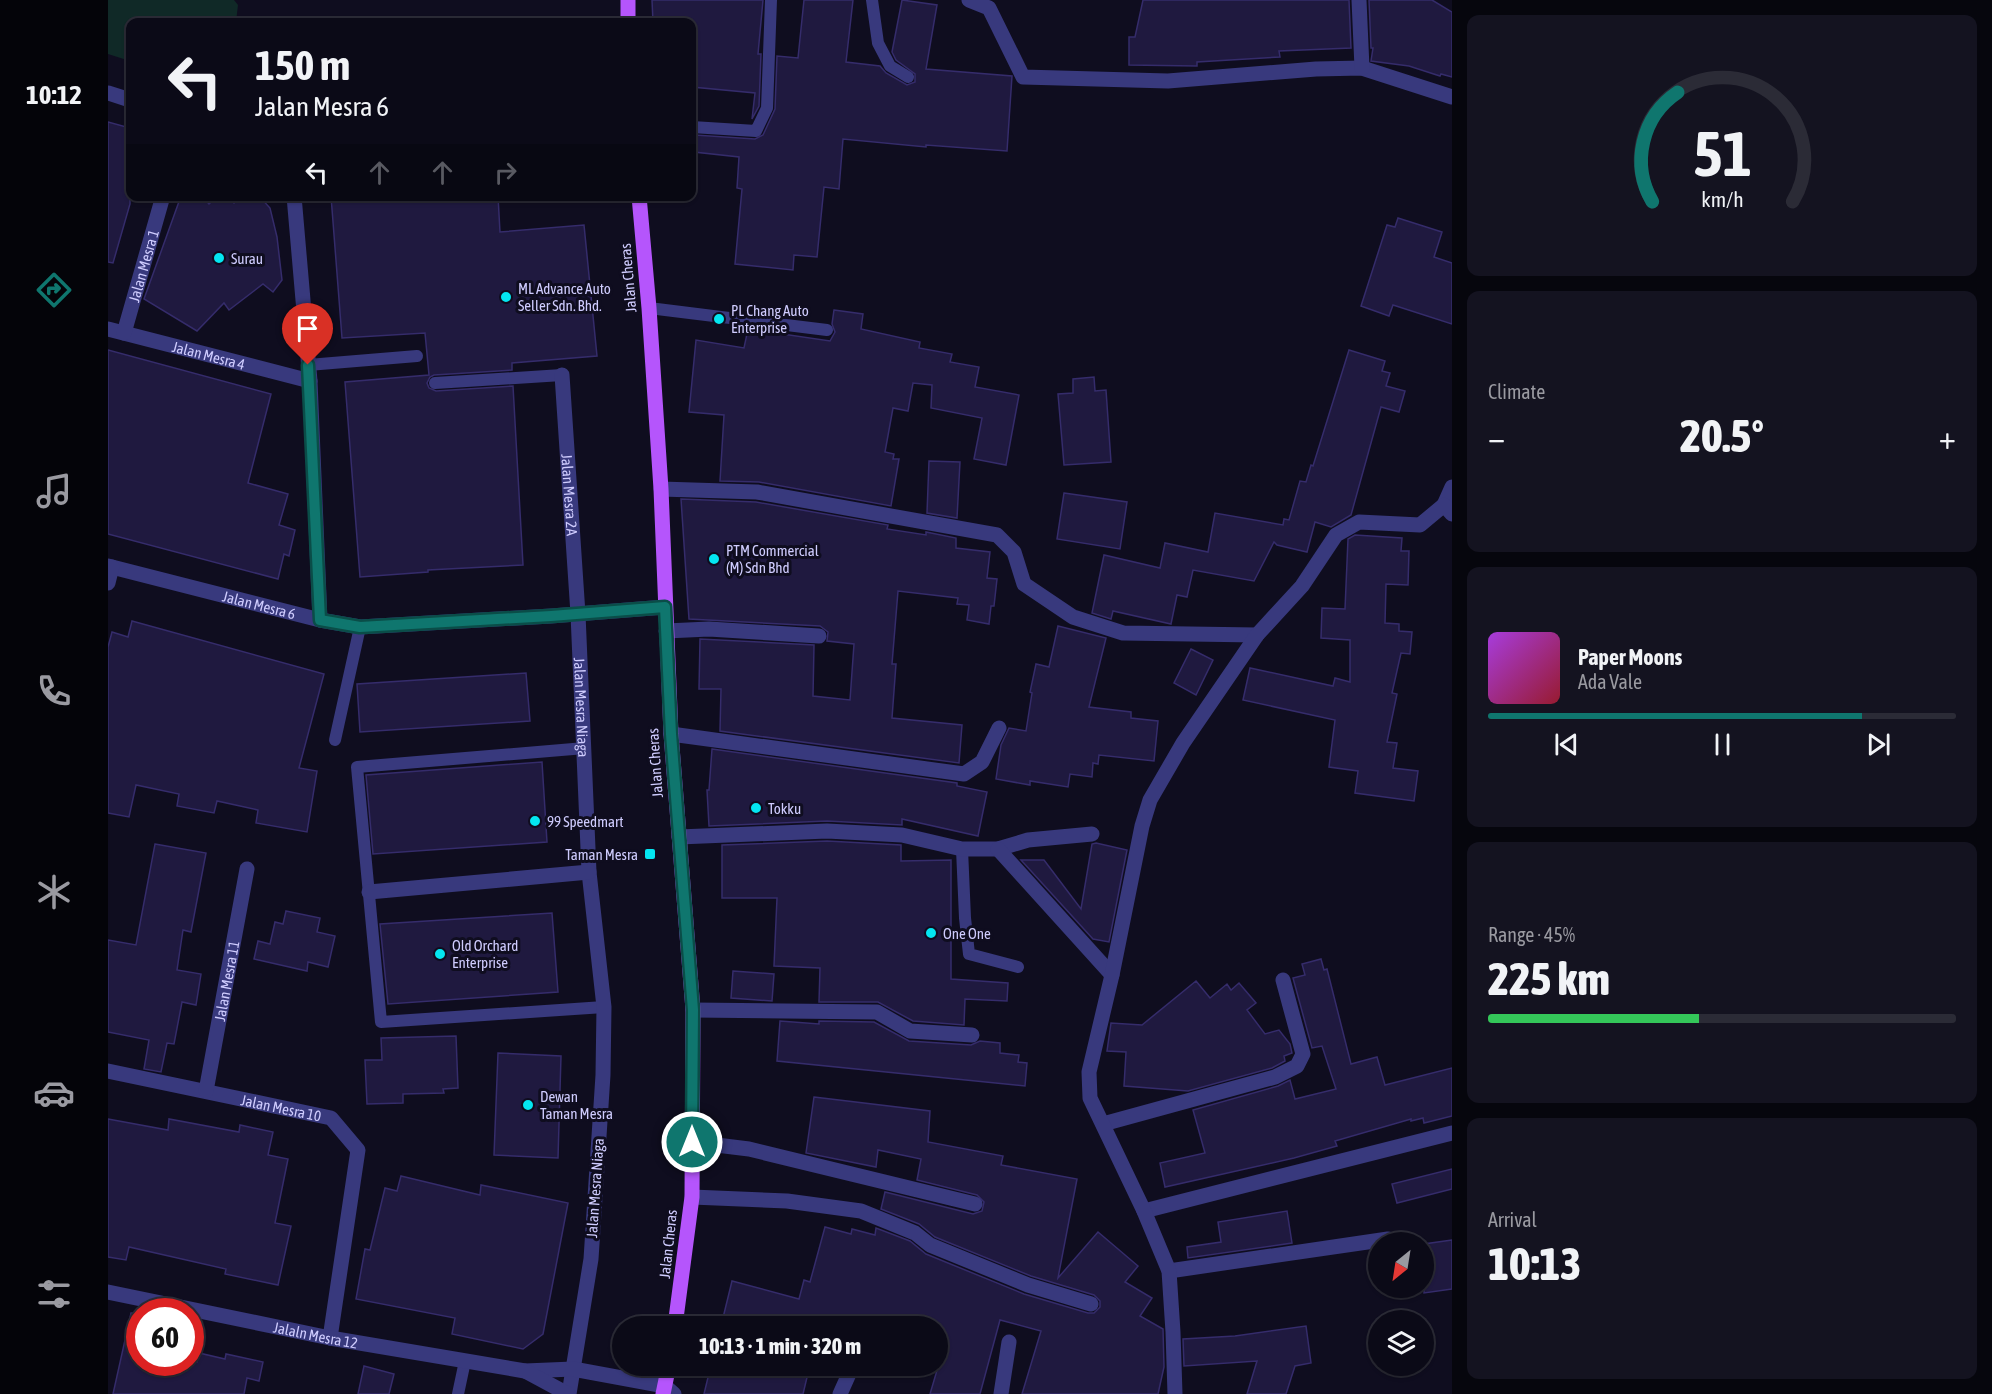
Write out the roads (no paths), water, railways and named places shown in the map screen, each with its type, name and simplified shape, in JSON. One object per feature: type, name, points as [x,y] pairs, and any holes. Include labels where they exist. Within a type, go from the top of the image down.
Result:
[{"type":"main road","points":[[628,0],[628,18]]},
{"type":"main road","name":"Jalan Cheras","points":[[639,201],[661,489],[671,734],[693,1010],[692,1197],[676,1316]]},
{"type":"main road","points":[[667,1391],[668,1376]]},
{"type":"street","points":[[969,0],[989,8],[1023,77],[1168,81],[1316,69],[1362,68],[1452,97]]},
{"type":"street","points":[[1359,0],[1362,68]]},
{"type":"street","points":[[108,93],[126,98]]},
{"type":"street","name":"Jalan Mesra 1","points":[[124,333],[162,201]]},
{"type":"street","points":[[294,201],[310,381],[320,620]]},
{"type":"street","name":"Jalan Mesra 4","points":[[108,329],[310,381]]},
{"type":"street","name":"Jalan Mesra 2A","points":[[562,375],[578,614]]},
{"type":"street","points":[[1175,1394],[1168,1270],[1144,1211],[1090,1098],[1089,1072],[1112,975],[1142,826],[1150,800],[1183,743],[1257,635],[1302,586],[1336,535],[1359,522],[1420,525],[1448,509],[1452,487]]},
{"type":"street","points":[[661,489],[757,492],[997,535],[1014,552],[1024,584],[1073,617],[1124,633],[1257,635]]},
{"type":"street","points":[[108,583],[110,566]]},
{"type":"street","name":"Jalan Mesra 6","points":[[110,566],[320,620],[360,627],[665,607]]},
{"type":"street","name":"Jalan Mesra Niaga","points":[[568,1394],[591,1259],[603,1075],[604,1007],[589,872],[578,614]]},
{"type":"street","points":[[666,631],[709,629],[819,636]]},
{"type":"street","points":[[671,734],[964,774],[982,762],[999,728]]},
{"type":"street","points":[[679,837],[827,831],[902,835],[962,849],[998,849],[1028,840],[1092,834]]},
{"type":"street","points":[[998,849],[1112,975]]},
{"type":"street","name":"Jalan Mesra 11","points":[[206,1091],[247,869]]},
{"type":"street","points":[[369,892],[589,872]]},
{"type":"street","points":[[1103,1124],[1275,1077],[1297,1066],[1303,1054],[1283,980]]},
{"type":"street","points":[[693,1010],[877,1012],[910,1031],[972,1035]]},
{"type":"street","name":"Jalan Mesra 10","points":[[108,1071],[331,1118],[358,1150],[330,1338]]},
{"type":"street","points":[[1144,1211],[1452,1133]]},
{"type":"street","points":[[692,1142],[749,1149],[975,1204]]},
{"type":"street","points":[[692,1197],[787,1201],[861,1211],[915,1233],[930,1245],[1028,1285],[1091,1304]]},
{"type":"street","points":[[1168,1270],[1368,1242]]},
{"type":"street","name":"Jalaln Mesra 12","points":[[108,1292],[330,1338],[525,1371]]},
{"type":"street","points":[[1001,1394],[1009,1342]]},
{"type":"street","points":[[525,1371],[573,1369],[667,1391]]},
{"type":"street","points":[[525,1371],[568,1394]]},
{"type":"street","points":[[840,1394],[848,1376]]},
{"type":"lane","points":[[696,127],[756,131],[767,108],[771,0]]},
{"type":"lane","points":[[872,0],[878,44],[890,66],[908,77]]},
{"type":"lane","points":[[649,308],[827,330]]},
{"type":"lane","points":[[308,365],[417,356]]},
{"type":"lane","points":[[435,383],[562,375]]},
{"type":"lane","points":[[335,740],[360,627]]},
{"type":"lane","points":[[585,748],[357,767],[381,1022],[604,1007]]},
{"type":"lane","points":[[962,849],[969,954],[1018,967]]},
{"type":"lane","points":[[458,1394],[465,1361]]},
{"type":"place","name":"Surau","points":[[219,258]]},
{"type":"place","name":"ML Advance Auto Seller Sdn. Bhd.","points":[[506,297]]},
{"type":"place","name":"PL Chang Auto Enterprise","points":[[719,319]]},
{"type":"place","name":"PTM Commercial (M) Sdn Bhd","points":[[714,559]]},
{"type":"place","name":"Tokku","points":[[756,808]]},
{"type":"place","name":"99 Speedmart","points":[[535,821]]},
{"type":"place","name":"Taman Mesra","points":[[650,854]]},
{"type":"place","name":"One One","points":[[931,933]]},
{"type":"place","name":"Old Orchard Enterprise","points":[[440,954]]},
{"type":"place","name":"Dewan Taman Mesra","points":[[528,1105]]}]
